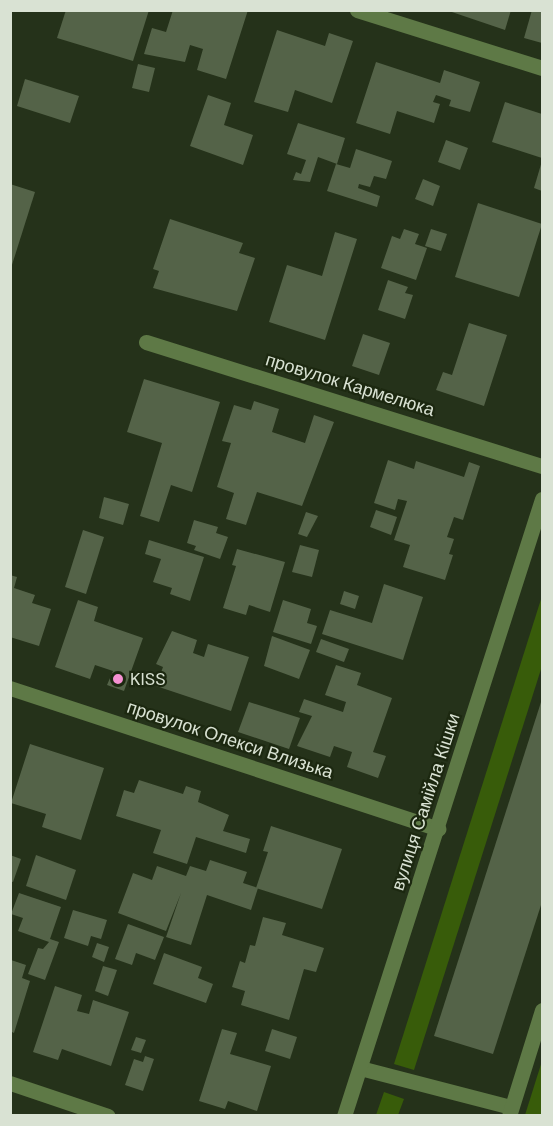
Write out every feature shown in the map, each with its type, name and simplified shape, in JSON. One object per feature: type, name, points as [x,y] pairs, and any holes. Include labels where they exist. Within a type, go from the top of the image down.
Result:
[{"type":"street","points":[[357,10],[543,68]]},
{"type":"street","name":"провулок Кармелюка","points":[[146,342],[543,466]]},
{"type":"street","name":"вулиця Самійла Кішки","points":[[344,1116],[543,499]]},
{"type":"street","name":"провулок Олекси Влизька","points":[[10,688],[438,829]]},
{"type":"street","points":[[360,1068],[510,1111],[543,1010]]},
{"type":"street","points":[[10,1083],[108,1116]]},
{"type":"green space","points":[[542,596],[542,666],[414,1070],[394,1064]]},
{"type":"green space","points":[[542,1061],[542,1115],[525,1115]]},
{"type":"green space","points":[[384,1092],[404,1099],[398,1115],[376,1115]]},
{"type":"building","points":[[66,10],[149,10],[133,61],[57,38]]},
{"type":"building","points":[[173,10],[248,10],[226,79],[197,70],[203,49],[190,45],[185,62],[144,54],[152,28],[166,32]]},
{"type":"building","points":[[446,10],[511,10],[505,30]]},
{"type":"building","points":[[532,10],[542,10],[542,43],[524,38]]},
{"type":"building","points":[[277,30],[325,46],[329,33],[353,41],[332,103],[295,90],[288,112],[254,102]]},
{"type":"building","points":[[376,62],[440,83],[444,70],[480,82],[470,112],[449,106],[451,100],[436,95],[433,102],[440,104],[434,123],[397,111],[390,134],[356,123]]},
{"type":"building","points":[[138,64],[155,68],[149,92],[132,88]]},
{"type":"building","points":[[25,79],[79,96],[70,123],[17,106]]},
{"type":"building","points":[[208,95],[231,103],[224,125],[253,135],[243,165],[190,146]]},
{"type":"building","points":[[505,102],[542,114],[542,158],[492,142]]},
{"type":"building","points":[[298,123],[345,138],[337,164],[318,157],[310,182],[293,180],[296,172],[301,174],[306,160],[287,154]]},
{"type":"building","points":[[446,140],[468,148],[460,170],[438,162]]},
{"type":"building","points":[[356,149],[392,161],[386,179],[374,176],[370,187],[359,184],[358,188],[380,196],[377,207],[327,191],[336,164],[350,168]]},
{"type":"building","points":[[542,161],[542,191],[534,188]]},
{"type":"building","points":[[423,179],[440,186],[433,206],[415,199]]},
{"type":"building","points":[[10,184],[35,192],[11,268],[10,268]]},
{"type":"building","points":[[478,203],[542,224],[519,297],[455,277]]},
{"type":"building","points":[[170,219],[243,243],[239,253],[255,258],[237,311],[153,288],[159,271],[153,269]]},
{"type":"building","points":[[404,229],[419,234],[415,244],[427,248],[416,280],[381,268],[392,236],[400,239]]},
{"type":"building","points":[[431,229],[447,234],[441,251],[425,246]]},
{"type":"building","points":[[335,232],[357,239],[325,340],[269,322],[287,265],[322,276]]},
{"type":"building","points":[[388,280],[408,287],[405,293],[413,295],[405,319],[378,310]]},
{"type":"building","points":[[469,323],[507,335],[484,406],[436,390],[443,372],[452,375]]},
{"type":"building","points":[[363,334],[390,343],[379,375],[352,366]]},
{"type":"building","points":[[144,379],[220,402],[192,492],[171,485],[159,522],[140,516],[162,443],[127,432]]},
{"type":"building","points":[[254,401],[279,409],[272,432],[305,443],[314,415],[334,422],[302,506],[257,492],[246,525],[226,519],[234,493],[217,487],[231,443],[222,441],[234,405],[251,410]]},
{"type":"building","points":[[388,460],[414,469],[416,461],[464,477],[469,462],[480,466],[463,520],[454,517],[447,537],[454,539],[449,554],[453,555],[445,580],[403,567],[410,545],[394,540],[407,501],[398,499],[395,510],[374,503]]},
{"type":"building","points":[[104,497],[129,504],[123,525],[99,518]]},
{"type":"building","points":[[376,510],[397,517],[391,535],[370,527]]},
{"type":"building","points":[[306,512],[318,516],[307,537],[298,534]]},
{"type":"building","points":[[194,520],[218,527],[216,533],[228,537],[220,559],[194,550],[196,546],[187,543]]},
{"type":"building","points":[[83,530],[104,537],[86,594],[65,587]]},
{"type":"building","points":[[149,540],[204,557],[190,601],[170,594],[172,588],[153,582],[161,559],[145,554]]},
{"type":"building","points":[[300,545],[319,550],[312,577],[292,572]]},
{"type":"building","points":[[237,549],[285,562],[270,612],[249,605],[246,615],[223,608],[236,566],[232,565]]},
{"type":"building","points":[[10,575],[17,577],[14,588],[35,595],[32,603],[51,609],[39,646],[10,637]]},
{"type":"building","points":[[384,584],[423,597],[403,660],[322,634],[330,610],[372,623]]},
{"type":"building","points":[[344,591],[359,596],[355,609],[340,604]]},
{"type":"building","points":[[78,600],[98,607],[94,621],[143,638],[124,691],[107,685],[113,671],[95,665],[90,679],[55,667]]},
{"type":"building","points":[[283,600],[311,609],[307,623],[317,626],[311,644],[273,632]]},
{"type":"building","points":[[172,631],[197,640],[193,653],[204,657],[208,644],[249,657],[231,711],[156,686],[163,667],[156,664]]},
{"type":"building","points":[[272,636],[310,650],[299,679],[264,666]]},
{"type":"building","points":[[321,639],[349,649],[344,662],[316,652]]},
{"type":"building","points":[[336,665],[361,673],[357,685],[392,698],[373,752],[386,756],[378,778],[347,767],[352,752],[334,746],[330,757],[297,746],[312,716],[299,712],[304,699],[343,712],[346,702],[325,695]]},
{"type":"building","points":[[542,699],[542,902],[493,1054],[434,1036]]},
{"type":"building","points":[[249,702],[300,718],[289,749],[238,732]]},
{"type":"building","points":[[30,744],[104,768],[81,840],[42,827],[46,814],[11,803]]},
{"type":"building","points":[[139,780],[183,794],[186,786],[201,791],[198,802],[229,815],[223,831],[250,839],[246,853],[196,837],[187,864],[153,853],[161,830],[116,816],[124,790],[134,793]]},
{"type":"building","points":[[271,826],[342,849],[322,909],[256,888],[268,852],[263,851]]},
{"type":"building","points":[[10,855],[21,859],[13,882],[10,881]]},
{"type":"building","points":[[36,855],[76,870],[66,900],[26,886]]},
{"type":"building","points":[[210,860],[247,872],[243,883],[258,888],[251,910],[207,895],[191,945],[166,937],[181,893],[166,931],[118,913],[133,873],[152,880],[157,866],[186,876],[190,866],[206,871]]},
{"type":"building","points":[[19,893],[61,907],[50,939],[59,942],[45,980],[28,974],[38,948],[43,949],[49,942],[18,931],[23,918],[11,914]]},
{"type":"building","points":[[73,910],[107,920],[101,939],[91,936],[88,946],[64,938]]},
{"type":"building","points":[[263,917],[286,923],[282,935],[324,948],[316,972],[304,969],[289,1020],[241,1005],[245,991],[232,987],[240,961],[245,963],[250,945],[255,946]]},
{"type":"building","points":[[128,924],[164,937],[155,960],[136,953],[132,965],[115,959]]},
{"type":"building","points":[[97,943],[109,947],[104,962],[92,957]]},
{"type":"building","points":[[164,953],[202,967],[198,978],[213,984],[206,1003],[153,984]]},
{"type":"building","points":[[11,960],[26,965],[22,978],[30,981],[14,1033],[10,1031]]},
{"type":"building","points":[[103,966],[117,970],[108,996],[95,991]]},
{"type":"building","points":[[55,986],[82,995],[77,1011],[89,1014],[93,1000],[129,1012],[111,1066],[62,1049],[58,1060],[33,1052]]},
{"type":"building","points":[[222,1029],[237,1033],[230,1054],[271,1066],[257,1111],[228,1101],[225,1109],[199,1101]]},
{"type":"building","points":[[272,1029],[297,1037],[290,1059],[265,1051]]},
{"type":"building","points":[[136,1037],[146,1040],[141,1053],[131,1050]]},
{"type":"building","points":[[145,1056],[154,1059],[143,1091],[125,1085],[134,1059],[143,1062]]},
{"type":"place","name":"KISS","points":[[118,679]]}]
